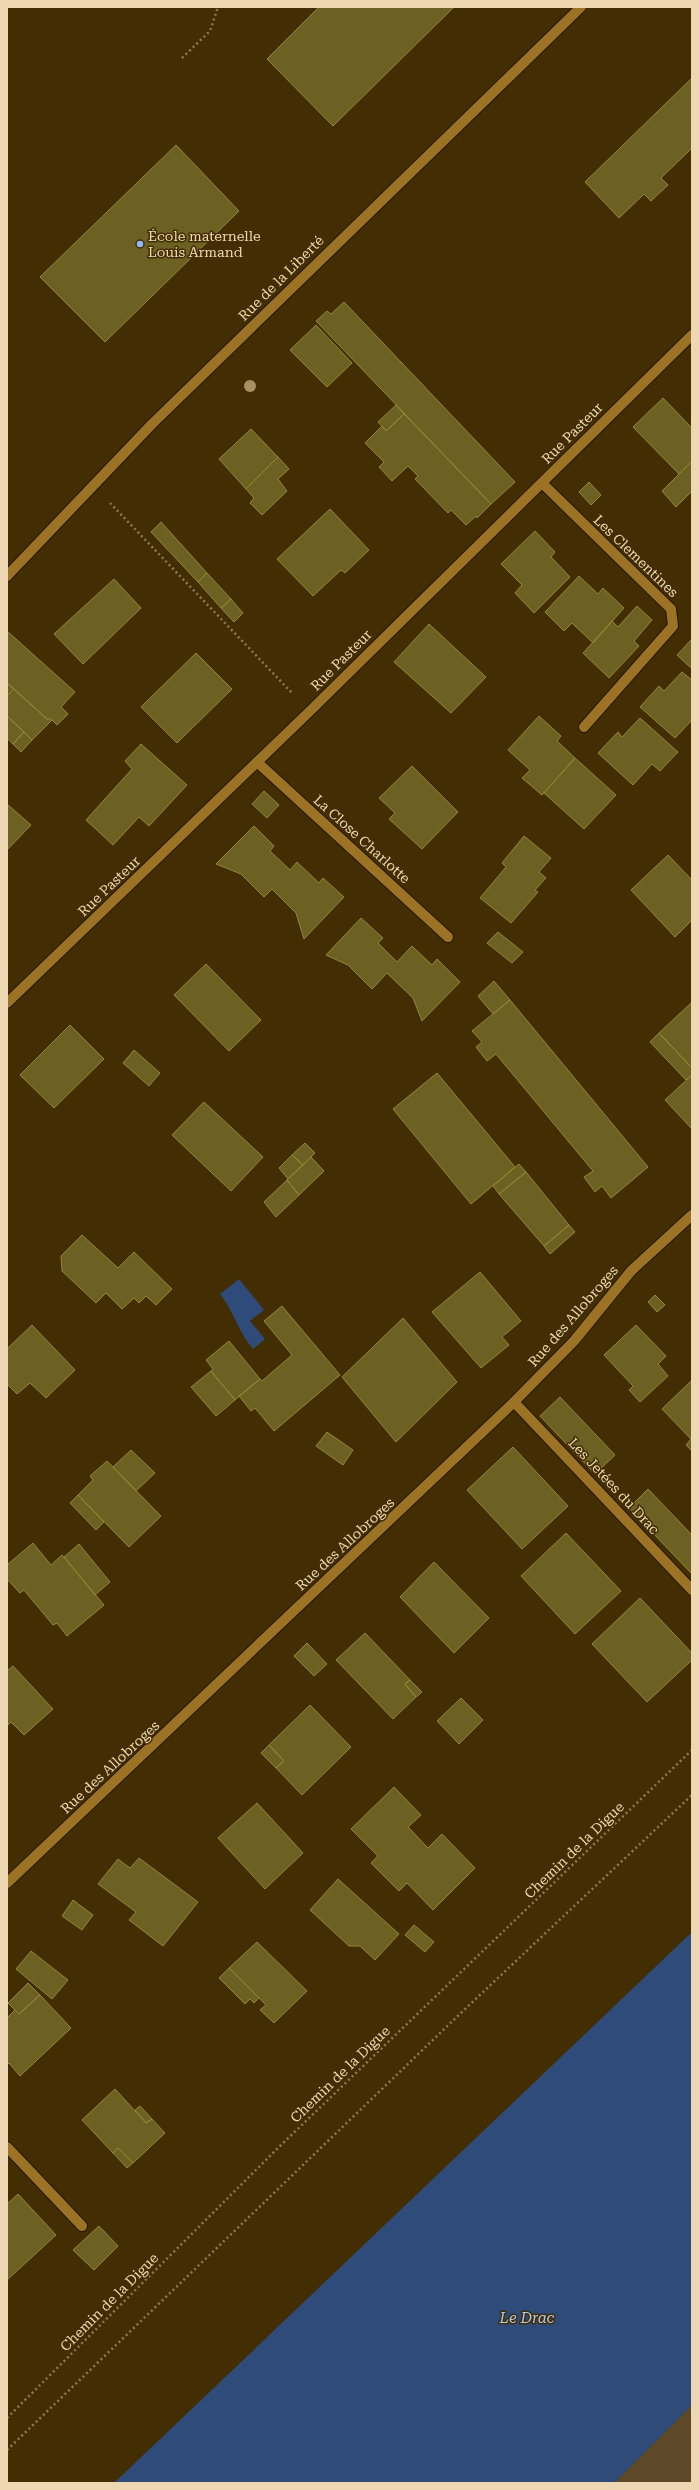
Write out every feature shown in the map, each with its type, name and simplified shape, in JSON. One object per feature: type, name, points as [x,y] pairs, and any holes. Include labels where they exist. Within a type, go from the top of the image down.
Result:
[{"type":"street","name":"Rue de la Liberté","points":[[7,576],[95,486],[158,418],[581,7]]},
{"type":"street","name":"Rue Pasteur","points":[[7,1003],[257,762],[692,335]]},
{"type":"street","name":"Les Clementines","points":[[542,483],[672,609],[673,626],[584,727]]},
{"type":"street","name":"La Close Charlotte","points":[[257,762],[448,937]]},
{"type":"street","name":"Rue des Allobroges","points":[[7,1883],[514,1402],[574,1341],[631,1271],[692,1215]]},
{"type":"street","name":"Les Jetées du Drac","points":[[514,1402],[692,1590]]},
{"type":"street","points":[[7,2147],[82,2226]]},
{"type":"path","points":[[182,58],[210,31],[218,7]]},
{"type":"path","points":[[95,486],[295,696]]},
{"type":"path","name":"Chemin de la Digue","points":[[7,2418],[280,2145],[692,1750]]},
{"type":"path","points":[[7,2450],[464,2010],[692,1795]]},
{"type":"shaded area","points":[[692,2405],[692,2483],[614,2483]]},
{"type":"water","points":[[239,1279],[264,1310],[250,1321],[265,1339],[253,1349],[243,1335],[220,1294]]},
{"type":"water","name":"Le Drac","points":[[692,1932],[692,2405],[614,2483],[114,2483]]},
{"type":"building","points":[[319,7],[454,7],[333,126],[267,59]]},
{"type":"building","points":[[692,78],[692,148],[661,178],[668,185],[651,201],[644,194],[619,218],[585,182]]},
{"type":"building","name":"École maternelle Louis Armand","points":[[176,145],[239,211],[105,342],[40,277]]},
{"type":"building","points":[[344,302],[515,482],[491,504],[316,321],[327,311],[331,314]]},
{"type":"building","points":[[316,325],[352,363],[327,387],[290,350]]},
{"type":"building","points":[[663,398],[692,428],[692,461],[679,474],[633,427]]},
{"type":"building","points":[[396,405],[404,414],[386,431],[378,422]]},
{"type":"building","points":[[404,414],[491,504],[477,518],[476,516],[466,525],[451,510],[448,513],[415,479],[418,476],[408,466],[392,481],[379,467],[384,462],[365,443],[382,426],[386,431]]},
{"type":"building","points":[[251,429],[278,457],[246,489],[219,459]]},
{"type":"building","points":[[278,457],[289,469],[278,479],[287,491],[262,515],[250,503],[254,498],[246,489]]},
{"type":"building","points":[[692,461],[692,491],[676,507],[662,491]]},
{"type":"building","points":[[589,482],[601,495],[591,505],[579,492]]},
{"type":"building","points":[[330,509],[369,550],[345,573],[341,570],[313,596],[277,559]]},
{"type":"building","points":[[161,522],[207,573],[198,582],[151,532]]},
{"type":"building","points":[[535,531],[555,552],[551,557],[570,577],[534,613],[515,593],[522,585],[501,564]]},
{"type":"building","points":[[207,573],[231,599],[221,608],[198,582]]},
{"type":"building","points":[[579,576],[598,594],[603,588],[624,608],[593,643],[572,623],[564,631],[545,612]]},
{"type":"building","points":[[114,579],[141,608],[83,664],[54,634]]},
{"type":"building","points":[[231,599],[243,613],[234,622],[221,608]]},
{"type":"building","points":[[637,606],[652,620],[634,641],[639,646],[609,678],[583,653],[612,621],[618,627]]},
{"type":"building","points":[[429,624],[486,677],[451,713],[394,662]]},
{"type":"building","points":[[7,631],[75,692],[61,707],[68,714],[57,725],[50,718],[48,720],[7,683]]},
{"type":"building","points":[[692,639],[692,669],[677,655]]},
{"type":"building","points":[[196,653],[232,689],[177,743],[141,707]]},
{"type":"building","points":[[682,672],[692,680],[692,720],[675,738],[640,707],[659,686],[664,691]]},
{"type":"building","points":[[7,683],[14,689],[7,696]]},
{"type":"building","points":[[14,689],[48,720],[50,718],[52,720],[32,740],[7,716],[7,696]]},
{"type":"building","points":[[7,716],[24,732],[13,744],[7,738]]},
{"type":"building","points":[[539,716],[561,736],[557,741],[575,758],[542,795],[522,778],[530,770],[508,750]]},
{"type":"building","points":[[640,718],[678,752],[660,771],[652,764],[633,785],[598,753],[618,732],[622,737]]},
{"type":"building","points":[[24,732],[32,740],[21,752],[13,744]]},
{"type":"building","points":[[141,744],[187,785],[149,826],[139,817],[113,845],[86,820],[132,769],[125,761]]},
{"type":"building","points":[[575,758],[616,795],[584,829],[544,793]]},
{"type":"building","points":[[412,766],[458,812],[422,849],[389,819],[395,813],[379,798]]},
{"type":"building","points":[[264,791],[279,805],[267,818],[252,804]]},
{"type":"building","points":[[7,804],[31,825],[7,850]]},
{"type":"building","points":[[254,826],[274,846],[270,851],[290,870],[297,862],[319,883],[323,878],[344,897],[304,939],[296,913],[272,889],[264,897],[241,874],[216,864]]},
{"type":"building","points":[[524,836],[551,858],[539,872],[546,878],[535,890],[538,892],[511,923],[480,898],[506,867],[502,863]]},
{"type":"building","points":[[668,855],[692,880],[692,920],[675,937],[631,890]]},
{"type":"building","points":[[361,918],[383,938],[378,943],[397,962],[412,946],[432,965],[437,959],[460,982],[422,1021],[413,998],[387,973],[372,989],[348,965],[326,955]]},
{"type":"building","points":[[498,932],[523,952],[512,963],[487,943]]},
{"type":"building","points":[[206,964],[261,1020],[229,1051],[174,995]]},
{"type":"building","points":[[494,981],[510,1000],[493,1014],[478,996]]},
{"type":"building","points":[[510,1000],[648,1167],[611,1198],[602,1186],[595,1192],[584,1177],[593,1171],[496,1054],[487,1061],[476,1047],[482,1042],[472,1031]]},
{"type":"building","points":[[691,1003],[692,1005],[692,1068],[659,1033]]},
{"type":"building","points":[[70,1025],[104,1059],[54,1108],[20,1075]]},
{"type":"building","points":[[659,1033],[692,1068],[692,1075],[686,1080],[650,1042]]},
{"type":"building","points":[[134,1050],[160,1073],[149,1086],[123,1063]]},
{"type":"building","points":[[437,1073],[515,1167],[471,1204],[393,1109]]},
{"type":"building","points":[[692,1075],[692,1129],[665,1100]]},
{"type":"building","points":[[204,1102],[263,1157],[231,1191],[172,1135]]},
{"type":"building","points":[[305,1143],[315,1153],[303,1165],[292,1155]]},
{"type":"building","points":[[292,1155],[303,1165],[288,1179],[279,1168]]},
{"type":"building","points":[[311,1157],[324,1171],[299,1195],[287,1180]]},
{"type":"building","points":[[519,1164],[526,1172],[499,1194],[493,1186]]},
{"type":"building","points":[[526,1172],[569,1225],[544,1246],[499,1194]]},
{"type":"building","points":[[287,1180],[299,1195],[276,1217],[264,1202]]},
{"type":"building","points":[[569,1225],[575,1232],[550,1254],[544,1246]]},
{"type":"building","points":[[82,1235],[118,1268],[134,1252],[172,1289],[156,1305],[146,1296],[139,1303],[134,1298],[122,1309],[106,1293],[96,1303],[62,1271],[61,1256]]},
{"type":"building","points":[[480,1272],[521,1321],[502,1337],[509,1345],[481,1368],[432,1312]]},
{"type":"building","points":[[655,1295],[665,1305],[657,1312],[648,1302]]},
{"type":"building","points":[[282,1306],[340,1375],[274,1431],[255,1408],[251,1411],[239,1396],[260,1379],[262,1381],[292,1355],[264,1321]]},
{"type":"building","points":[[403,1318],[457,1382],[396,1442],[342,1377]]},
{"type":"building","points":[[32,1325],[75,1370],[46,1398],[30,1383],[17,1394],[7,1384],[7,1349]]},
{"type":"building","points":[[636,1325],[666,1356],[658,1364],[668,1376],[640,1402],[629,1390],[633,1386],[604,1355]]},
{"type":"building","points":[[229,1341],[260,1379],[235,1400],[211,1371],[213,1369],[206,1360]]},
{"type":"building","points":[[211,1371],[235,1400],[216,1416],[191,1387]]},
{"type":"building","points":[[692,1380],[692,1451],[686,1445],[691,1439],[662,1409]]},
{"type":"building","points":[[560,1397],[615,1455],[595,1474],[540,1416]]},
{"type":"building","points":[[327,1432],[353,1450],[343,1465],[316,1446]]},
{"type":"building","points":[[513,1447],[568,1506],[522,1549],[467,1490]]},
{"type":"building","points":[[131,1450],[155,1473],[136,1491],[113,1467]]},
{"type":"building","points":[[107,1461],[161,1516],[129,1547],[78,1495],[93,1480],[90,1476]]},
{"type":"building","points":[[648,1489],[692,1535],[692,1574],[629,1508]]},
{"type":"building","points":[[78,1495],[104,1522],[96,1530],[70,1503]]},
{"type":"building","points":[[566,1533],[621,1591],[575,1634],[521,1576]]},
{"type":"building","points":[[33,1543],[51,1565],[62,1555],[104,1605],[67,1636],[57,1623],[53,1625],[24,1590],[20,1593],[7,1579],[7,1565]]},
{"type":"building","points":[[79,1544],[110,1582],[95,1595],[64,1557]]},
{"type":"building","points":[[434,1562],[489,1618],[454,1653],[400,1597]]},
{"type":"building","points":[[640,1598],[692,1653],[692,1660],[647,1702],[592,1644]]},
{"type":"building","points":[[365,1633],[410,1680],[405,1684],[416,1697],[393,1719],[336,1660]]},
{"type":"building","points":[[307,1643],[327,1664],[314,1676],[294,1656]]},
{"type":"building","points":[[13,1666],[53,1709],[24,1735],[11,1722],[7,1726],[7,1671]]},
{"type":"building","points":[[410,1680],[422,1692],[416,1697],[405,1684]]},
{"type":"building","points":[[461,1698],[483,1720],[459,1744],[437,1721]]},
{"type":"building","points":[[310,1705],[351,1747],[302,1795],[276,1768],[284,1761],[269,1745]]},
{"type":"building","points":[[269,1745],[284,1761],[276,1768],[261,1753]]},
{"type":"building","points":[[394,1787],[421,1815],[408,1827],[428,1848],[442,1834],[475,1868],[433,1910],[407,1883],[399,1891],[371,1863],[378,1856],[351,1829]]},
{"type":"building","points":[[257,1803],[303,1853],[265,1889],[218,1838]]},
{"type":"building","points":[[139,1858],[198,1902],[163,1946],[129,1920],[136,1912],[98,1884],[118,1859],[130,1868]]},
{"type":"building","points":[[338,1879],[399,1934],[375,1960],[360,1946],[349,1946],[310,1910]]},
{"type":"building","points":[[73,1900],[93,1915],[82,1930],[62,1916]]},
{"type":"building","points":[[414,1925],[434,1942],[425,1952],[405,1935]]},
{"type":"building","points":[[257,1942],[307,1991],[274,2023],[260,2010],[266,2005],[229,1968]]},
{"type":"building","points":[[31,1951],[68,1980],[52,1999],[16,1969]]},
{"type":"building","points":[[229,1968],[259,1998],[254,2003],[250,1999],[245,2004],[219,1978]]},
{"type":"building","points":[[28,1983],[40,1995],[19,2014],[8,2003]]},
{"type":"building","points":[[40,1995],[71,2028],[20,2076],[9,2063],[7,2065],[7,2018],[15,2010],[19,2014]]},
{"type":"building","points":[[115,2089],[146,2123],[152,2119],[165,2133],[133,2163],[118,2148],[113,2153],[82,2120]]},
{"type":"building","points":[[140,2106],[152,2119],[146,2123],[135,2110]]},
{"type":"building","points":[[118,2148],[133,2163],[127,2168],[113,2153]]},
{"type":"building","points":[[18,2194],[56,2235],[7,2280],[7,2204]]},
{"type":"building","points":[[99,2226],[118,2246],[94,2270],[73,2250]]},
{"type":"place","name":"École maternelle Louis Armand","points":[[140,244]]}]
